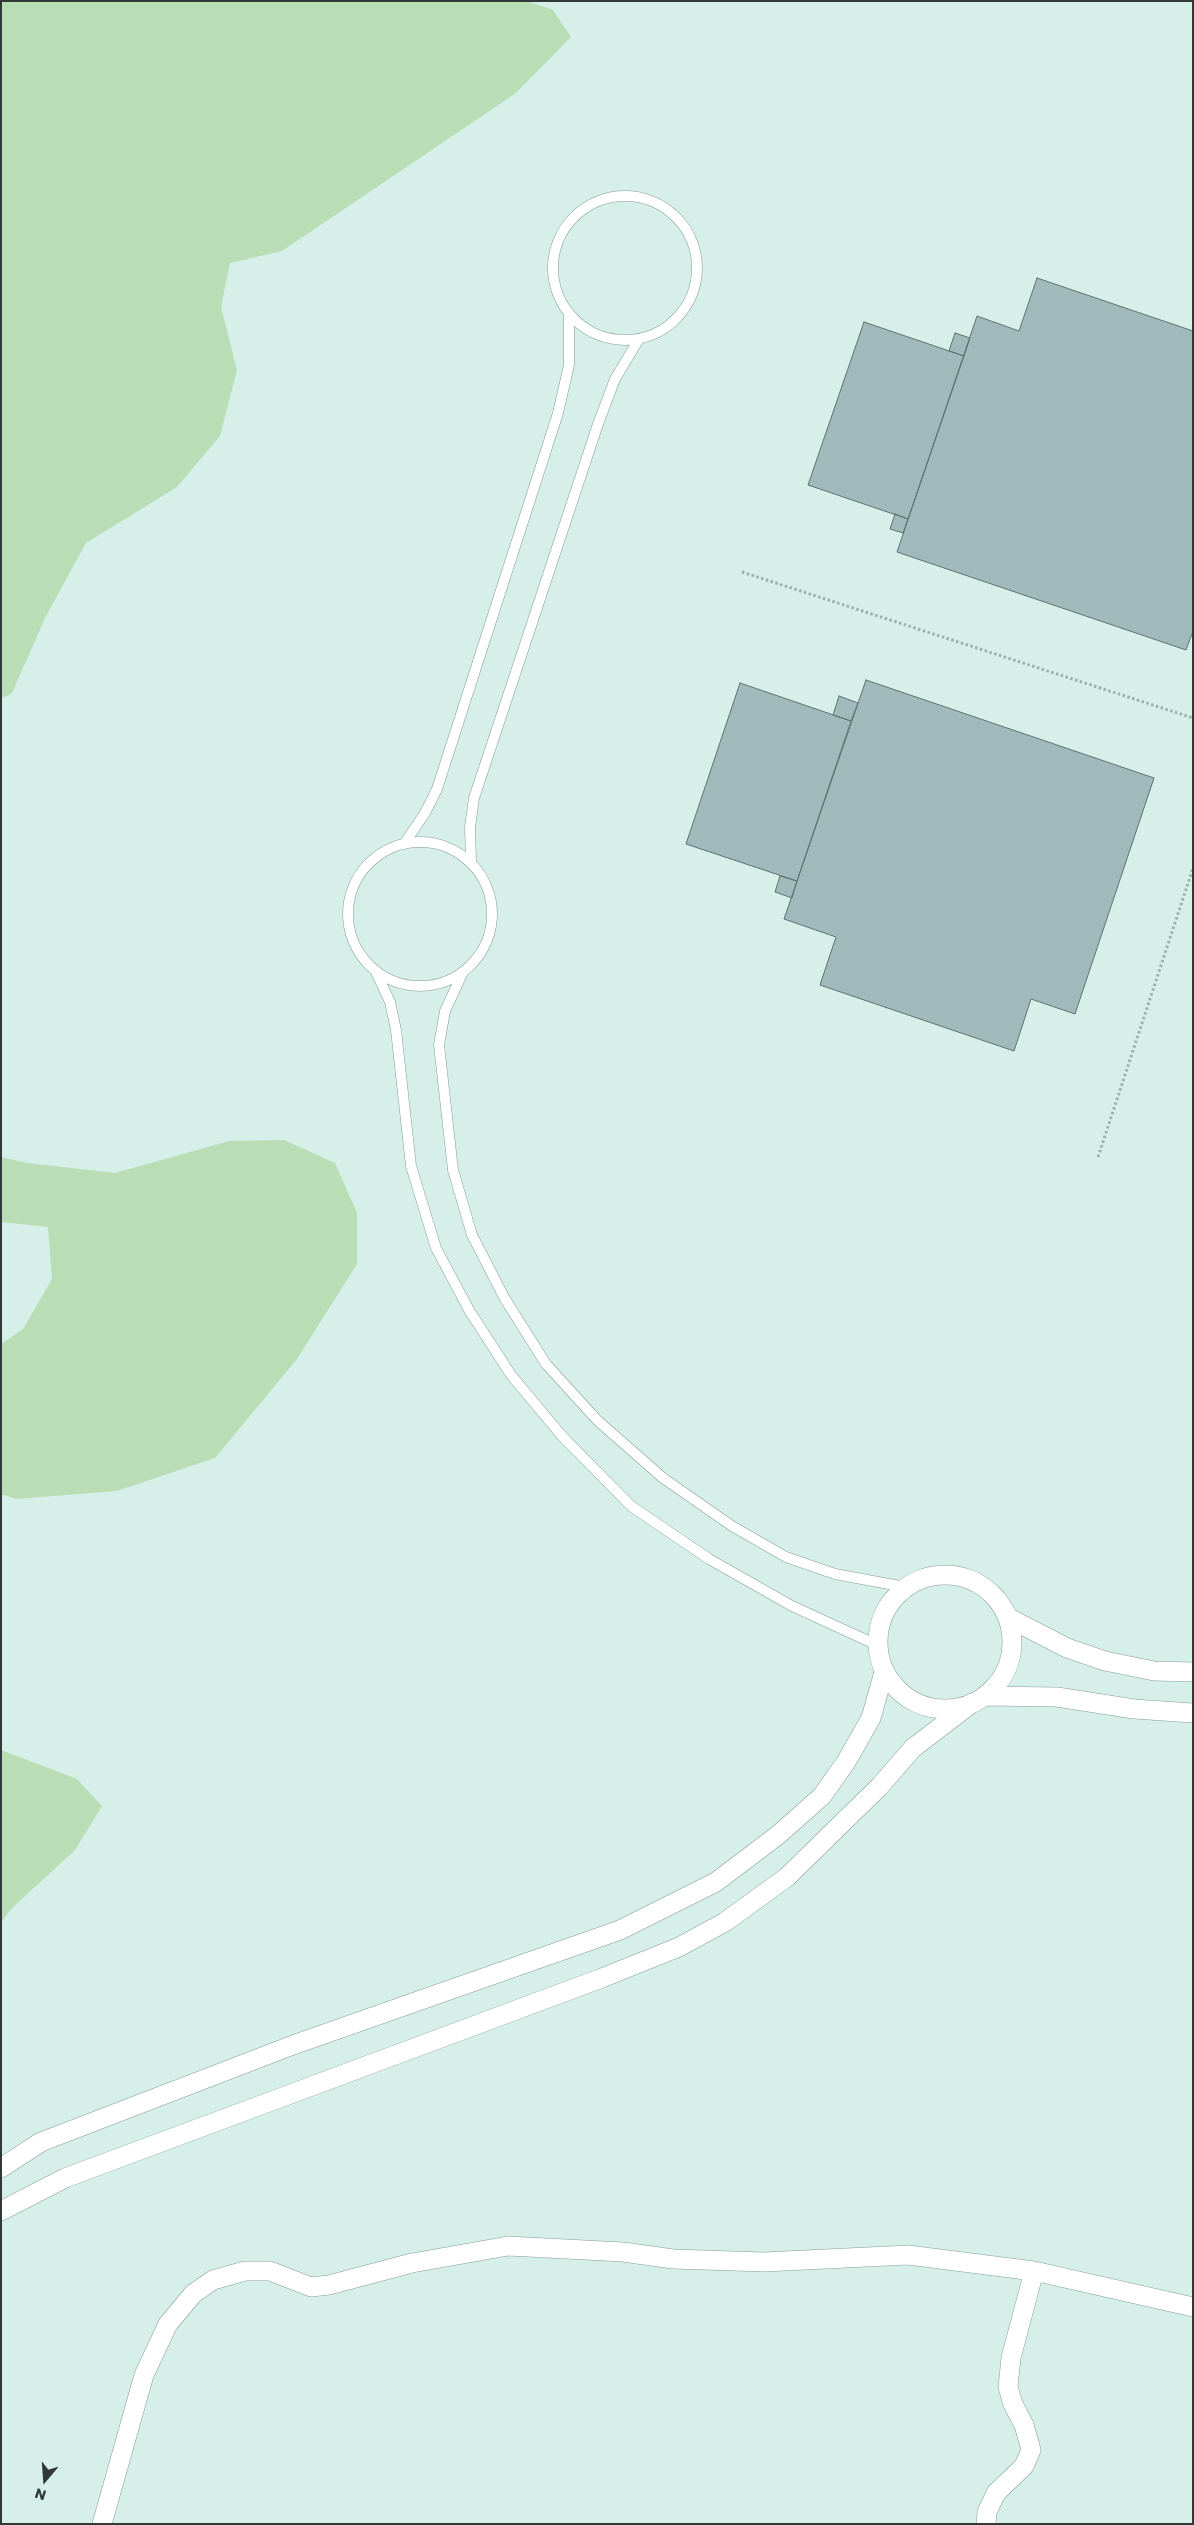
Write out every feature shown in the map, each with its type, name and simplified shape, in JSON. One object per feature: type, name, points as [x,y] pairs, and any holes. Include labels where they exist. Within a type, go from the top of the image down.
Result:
[{"type":"street","points":[[1,2211],[65,2178],[602,1978],[679,1947],[725,1922],[787,1878],[879,1787],[913,1748],[979,1700],[996,1686],[1010,1661],[1012,1632],[1001,1604],[981,1585],[956,1576],[929,1576],[905,1588],[886,1607],[879,1626],[877,1645],[884,1672],[902,1694],[922,1705],[944,1709],[979,1700],[1057,1697],[1134,1709],[1193,1713]]},
{"type":"street","points":[[1008,1618],[1067,1648],[1105,1661],[1154,1671],[1193,1672]]},
{"type":"street","points":[[1,2168],[41,2142],[293,2045],[620,1930],[716,1882],[778,1835],[822,1796],[846,1762],[871,1718],[884,1672]]},
{"type":"street","points":[[102,2524],[144,2375],[168,2324],[193,2294],[213,2280],[245,2271],[270,2272],[310,2287],[412,2263],[508,2246],[623,2252],[673,2259],[764,2262],[908,2255],[1034,2271],[1193,2307]]},
{"type":"street","points":[[986,2524],[987,2512],[996,2493],[1024,2466],[1031,2450],[1024,2425],[1013,2404],[1008,2387],[1010,2358],[1034,2271]]},
{"type":"lane","points":[[630,197],[651,202],[670,213],[684,228],[696,257],[697,273],[694,288],[679,316],[668,326],[639,339],[623,340],[608,338],[580,324],[568,313],[560,300],[552,272],[555,251],[563,232],[582,210],[608,198],[630,197]]},
{"type":"lane","points":[[404,844],[425,814],[437,789],[558,413],[569,365],[568,313]]},
{"type":"lane","points":[[471,863],[470,827],[474,798],[598,424],[615,379],[639,339]]},
{"type":"lane","points":[[418,843],[440,846],[459,854],[471,863],[488,888],[492,919],[484,949],[463,972],[450,980],[419,986],[388,979],[364,959],[350,932],[349,904],[358,877],[367,866],[384,853],[404,844],[418,843]]},
{"type":"lane","points":[[375,970],[390,1002],[396,1030],[411,1166],[436,1248],[469,1310],[511,1375],[562,1436],[631,1506],[726,1569],[792,1606],[877,1645]]},
{"type":"lane","points":[[463,972],[445,1011],[439,1045],[453,1170],[472,1235],[504,1299],[546,1364],[597,1420],[663,1478],[732,1526],[786,1557],[835,1574],[905,1588]]},
{"type":"path","points":[[742,572],[1193,718]]},
{"type":"path","points":[[1098,1157],[1193,868]]},
{"type":"green space","points":[[1,1],[527,1],[553,10],[571,37],[516,93],[282,251],[230,263],[221,307],[237,370],[220,436],[177,487],[86,543],[46,616],[12,693],[1,699]]},
{"type":"green space","points":[[284,1140],[335,1163],[357,1213],[357,1264],[297,1359],[215,1458],[117,1491],[16,1499],[1,1494],[1,1344],[23,1329],[52,1279],[48,1227],[1,1222],[1,1157],[27,1163],[115,1173],[229,1141]]},
{"type":"green space","points":[[1,1750],[77,1779],[102,1806],[75,1850],[10,1910],[1,1923]]},
{"type":"building","points":[[1037,278],[1193,331],[1193,631],[1186,650],[897,552],[977,316],[1019,331]]},
{"type":"building","points":[[864,322],[964,356],[908,519],[808,485]]},
{"type":"building","points":[[955,333],[970,338],[964,356],[949,351]]},
{"type":"building","points":[[895,514],[908,519],[903,533],[890,529]]},
{"type":"building","points":[[866,680],[1154,778],[1075,1014],[1031,999],[1014,1051],[820,985],[836,937],[784,919]]},
{"type":"building","points":[[740,683],[851,721],[797,881],[686,844]]},
{"type":"building","points":[[839,696],[858,703],[851,721],[833,715]]},
{"type":"building","points":[[780,876],[797,881],[792,898],[775,892]]}]
